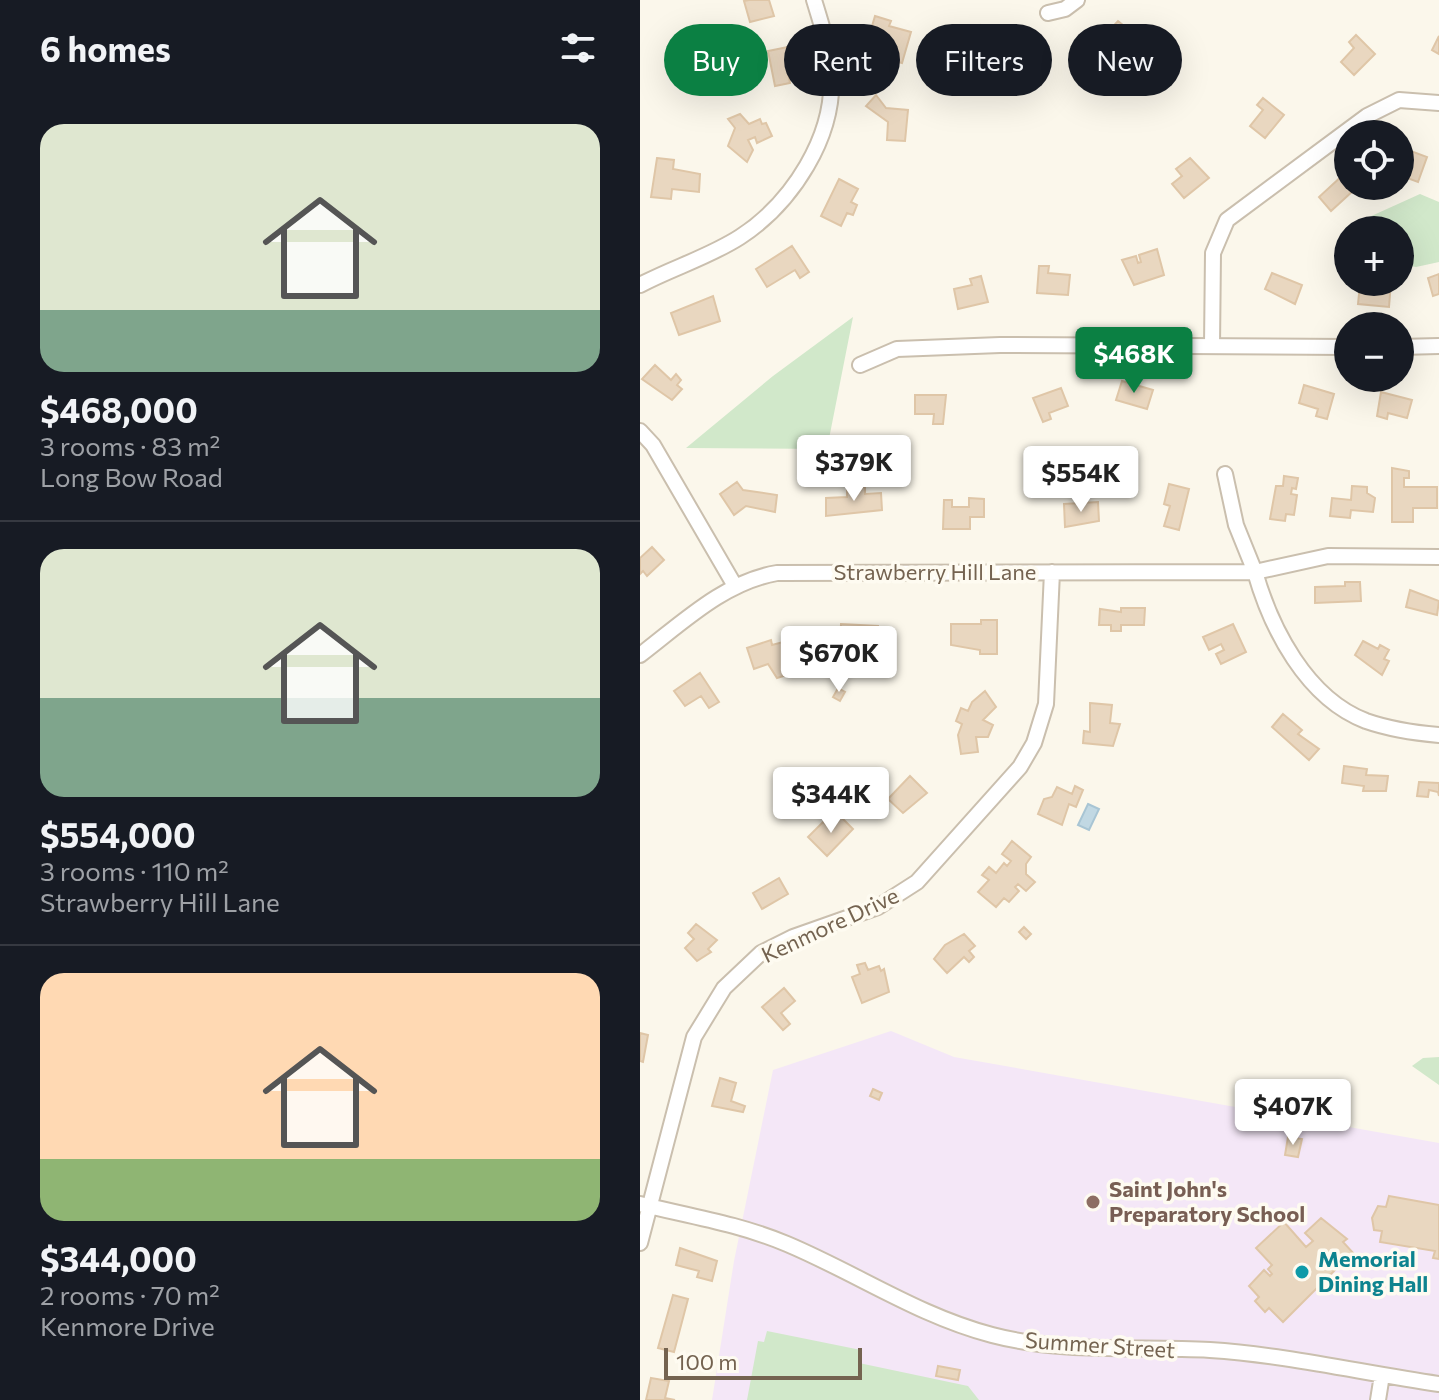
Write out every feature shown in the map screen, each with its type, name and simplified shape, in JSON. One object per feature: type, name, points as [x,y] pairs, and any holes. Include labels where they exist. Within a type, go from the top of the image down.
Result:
[{"type":"street","points":[[640,285],[742,236],[768,214],[797,181],[817,144],[831,92],[829,56],[814,0]]},
{"type":"street","points":[[1048,13],[1065,9],[1077,0]]},
{"type":"street","points":[[1212,346],[1213,253],[1227,220],[1367,116],[1399,100],[1439,103]]},
{"type":"street","points":[[1414,347],[1439,346]]},
{"type":"street","points":[[860,365],[897,349],[1334,347]]},
{"type":"street","points":[[640,431],[653,445],[735,586]]},
{"type":"street","points":[[1225,474],[1236,525],[1279,637],[1335,703],[1364,720],[1439,735]]},
{"type":"street","name":"Strawberry Hill Lane","points":[[640,655],[735,586],[751,577],[777,573],[1255,572],[1328,556],[1439,557]]},
{"type":"street","name":"Kenmore Drive","points":[[640,1243],[645,1205],[694,1037],[724,988],[761,953],[793,937],[878,907],[917,882],[1020,767],[1034,743],[1046,704],[1052,572]]},
{"type":"street","name":"Summer Street","points":[[645,1205],[749,1230],[788,1245],[912,1306],[993,1335],[1044,1345],[1111,1350],[1238,1353],[1439,1384]]},
{"type":"street","points":[[1378,1400],[1382,1375]]},
{"type":"shaded area","name":"Saint John's Preparatory School","points":[[891,1031],[954,1057],[1439,1143],[1439,1400],[712,1400],[734,1261],[773,1070]]},
{"type":"green space","points":[[1420,194],[1439,202],[1439,262],[1416,267],[1414,216],[1371,216],[1407,200],[1414,200]]},
{"type":"green space","points":[[853,317],[827,449],[686,448],[773,376]]},
{"type":"green space","points":[[1439,1057],[1439,1085],[1412,1066],[1423,1058]]},
{"type":"green space","points":[[767,1331],[861,1350],[859,1363],[968,1386],[979,1400],[747,1400],[758,1341],[764,1342]]},
{"type":"water","points":[[1088,804],[1099,809],[1089,830],[1078,825]]},
{"type":"building","points":[[769,0],[774,16],[750,22],[744,1]]},
{"type":"building","points":[[875,16],[891,21],[890,24],[873,24]]},
{"type":"building","points":[[900,29],[911,32],[900,62]]},
{"type":"building","points":[[1356,35],[1375,54],[1354,75],[1341,62],[1354,48],[1349,42]]},
{"type":"building","points":[[1439,36],[1439,54],[1432,50]]},
{"type":"building","points":[[784,48],[784,84],[775,86],[768,51]]},
{"type":"building","points":[[877,96],[886,108],[908,110],[905,141],[887,140],[888,122],[866,106]]},
{"type":"building","points":[[1263,98],[1284,115],[1265,138],[1250,126],[1263,110],[1257,105]]},
{"type":"building","points":[[740,114],[749,124],[760,119],[762,124],[766,123],[772,136],[757,143],[755,137],[748,140],[753,150],[747,162],[728,146],[735,128],[728,119]]},
{"type":"building","points":[[1414,152],[1427,157],[1418,182],[1414,181]]},
{"type":"building","points":[[657,158],[674,160],[673,169],[700,174],[699,192],[672,189],[671,199],[651,197]]},
{"type":"building","points":[[1190,158],[1209,178],[1184,198],[1172,184],[1182,176],[1176,169]]},
{"type":"building","points":[[839,179],[858,189],[851,202],[857,205],[853,215],[847,213],[841,226],[821,216]]},
{"type":"building","points":[[1334,183],[1334,200],[1343,200],[1331,211],[1319,197]]},
{"type":"building","points":[[792,246],[809,272],[800,278],[795,270],[767,287],[756,269]]},
{"type":"building","points":[[1157,249],[1164,275],[1134,285],[1122,260],[1136,256],[1138,263],[1141,262],[1139,255]]},
{"type":"building","points":[[1039,266],[1049,266],[1048,273],[1070,275],[1068,295],[1037,293]]},
{"type":"building","points":[[1272,273],[1302,285],[1295,304],[1265,289]]},
{"type":"building","points":[[1439,274],[1439,294],[1433,296],[1428,278]]},
{"type":"building","points":[[981,276],[988,302],[958,309],[954,289],[972,285],[970,279]]},
{"type":"building","points":[[713,296],[720,321],[679,335],[671,313]]},
{"type":"building","points":[[1359,296],[1390,296],[1389,307],[1358,304]]},
{"type":"building","points":[[655,365],[671,380],[676,374],[681,380],[677,385],[682,389],[672,400],[642,379]]},
{"type":"building","points":[[1122,381],[1153,390],[1147,409],[1116,400]]},
{"type":"building","points":[[1304,385],[1334,394],[1327,419],[1316,416],[1318,409],[1299,403]]},
{"type":"building","points":[[1061,388],[1068,406],[1049,413],[1051,419],[1043,422],[1033,398]]},
{"type":"building","points":[[1381,392],[1412,400],[1407,418],[1388,413],[1387,419],[1377,416]]},
{"type":"building","points":[[915,395],[946,395],[943,424],[933,424],[934,414],[915,414]]},
{"type":"building","points":[[1392,468],[1409,471],[1409,478],[1404,478],[1404,487],[1437,487],[1437,508],[1413,508],[1413,522],[1392,522]]},
{"type":"building","points":[[1284,476],[1298,478],[1296,489],[1292,488],[1291,494],[1297,495],[1294,515],[1286,514],[1285,521],[1270,519],[1276,486],[1283,486]]},
{"type":"building","points":[[737,482],[743,490],[777,495],[775,512],[746,506],[734,515],[720,494]]},
{"type":"building","points":[[1169,484],[1189,489],[1179,530],[1164,526],[1170,506],[1164,504]]},
{"type":"building","points":[[1352,486],[1367,487],[1367,493],[1375,498],[1373,512],[1351,510],[1350,518],[1330,516],[1332,498],[1351,500]]},
{"type":"building","points":[[865,487],[865,494],[881,493],[882,510],[826,516],[826,498],[847,497],[847,488]]},
{"type":"building","points":[[969,498],[984,499],[984,517],[970,517],[970,529],[943,529],[944,500],[952,500],[952,507],[969,507]]},
{"type":"building","points":[[1098,502],[1099,521],[1065,527],[1064,504]]},
{"type":"building","points":[[652,547],[664,560],[647,576],[643,571],[640,574],[640,558]]},
{"type":"building","points":[[1345,582],[1360,582],[1361,601],[1315,603],[1315,587],[1345,586]]},
{"type":"building","points":[[1410,590],[1439,601],[1437,615],[1406,607]]},
{"type":"building","points":[[1121,608],[1145,608],[1144,625],[1121,625],[1121,631],[1111,631],[1111,625],[1099,625],[1100,609],[1121,612]]},
{"type":"building","points":[[981,620],[997,620],[997,654],[980,654],[980,650],[951,645],[951,624],[981,624]]},
{"type":"building","points":[[841,624],[878,626],[878,645],[851,644],[851,651],[840,651]]},
{"type":"building","points":[[1233,624],[1246,652],[1221,664],[1216,654],[1224,650],[1221,644],[1209,650],[1203,637]]},
{"type":"building","points":[[771,640],[772,645],[787,641],[793,673],[777,678],[768,664],[754,669],[747,648]]},
{"type":"building","points":[[1363,641],[1378,649],[1380,645],[1389,650],[1384,659],[1389,661],[1382,675],[1355,655]]},
{"type":"building","points":[[700,673],[719,702],[709,708],[701,696],[685,706],[674,691]]},
{"type":"building","points":[[838,688],[845,692],[840,701],[833,697]]},
{"type":"building","points":[[985,691],[996,707],[983,720],[993,725],[988,737],[976,737],[978,752],[961,754],[958,735],[962,724],[956,721],[961,708],[968,711],[972,702]]},
{"type":"building","points":[[1090,703],[1112,705],[1110,723],[1120,724],[1113,746],[1083,743],[1084,731],[1090,732]]},
{"type":"building","points":[[1283,714],[1302,730],[1298,734],[1319,749],[1309,760],[1272,727]]},
{"type":"building","points":[[1344,766],[1367,769],[1366,775],[1388,776],[1386,791],[1363,791],[1364,786],[1342,783]]},
{"type":"building","points":[[910,776],[927,793],[903,813],[888,799]]},
{"type":"building","points":[[1419,782],[1439,783],[1439,796],[1438,792],[1429,790],[1428,797],[1417,796]]},
{"type":"building","points":[[1075,786],[1083,790],[1076,807],[1069,804],[1062,825],[1038,814],[1044,799],[1052,797],[1057,787],[1072,794]]},
{"type":"building","points":[[839,815],[853,829],[827,856],[808,837],[823,822],[828,826]]},
{"type":"building","points":[[1012,841],[1031,857],[1026,864],[1026,874],[1035,882],[1026,891],[1018,884],[1015,887],[1019,891],[1009,902],[1004,898],[996,907],[978,892],[989,880],[982,875],[989,867],[996,873],[1004,863],[1007,866],[1011,861],[1002,854]]},
{"type":"building","points":[[779,878],[788,894],[762,909],[753,893]]},
{"type":"building","points":[[696,924],[717,940],[708,949],[711,952],[697,961],[685,948],[694,939],[688,933]]},
{"type":"building","points":[[1024,927],[1031,934],[1026,939],[1019,932]]},
{"type":"building","points":[[964,934],[975,946],[969,951],[974,957],[969,962],[964,957],[947,973],[934,959],[945,945]]},
{"type":"building","points":[[865,963],[868,970],[879,966],[881,971],[884,969],[889,992],[862,1003],[852,977],[860,974],[857,965]]},
{"type":"building","points":[[784,988],[795,1001],[781,1013],[790,1024],[783,1030],[762,1007]]},
{"type":"building","points":[[640,1033],[648,1035],[643,1062],[640,1061]]},
{"type":"building","points":[[720,1078],[736,1083],[731,1101],[745,1106],[743,1112],[712,1106]]},
{"type":"building","points":[[873,1089],[882,1093],[879,1100],[870,1096]]},
{"type":"building","points":[[1288,1137],[1302,1139],[1298,1157],[1285,1155]]},
{"type":"building","points":[[1389,1196],[1439,1205],[1439,1259],[1433,1258],[1435,1251],[1380,1242],[1382,1231],[1374,1230],[1372,1218],[1378,1206],[1386,1207]]},
{"type":"building","name":"Memorial Dining Hall","points":[[1321,1218],[1347,1239],[1343,1242],[1354,1254],[1283,1322],[1269,1308],[1265,1312],[1255,1301],[1259,1297],[1249,1286],[1264,1270],[1270,1276],[1272,1274],[1268,1269],[1272,1265],[1256,1248],[1284,1222],[1306,1247],[1313,1241],[1305,1233]]},
{"type":"building","points":[[680,1248],[717,1261],[712,1281],[697,1277],[699,1271],[676,1265]]},
{"type":"building","points":[[673,1295],[688,1299],[674,1352],[658,1348]]},
{"type":"building","points":[[938,1366],[960,1370],[958,1380],[936,1376]]},
{"type":"building","points":[[651,1378],[669,1381],[665,1398],[675,1400],[646,1400]]},
{"type":"place","name":"Saint John's Preparatory School","points":[[1093,1202]]},
{"type":"place","name":"Memorial Dining Hall","points":[[1302,1272]]}]
